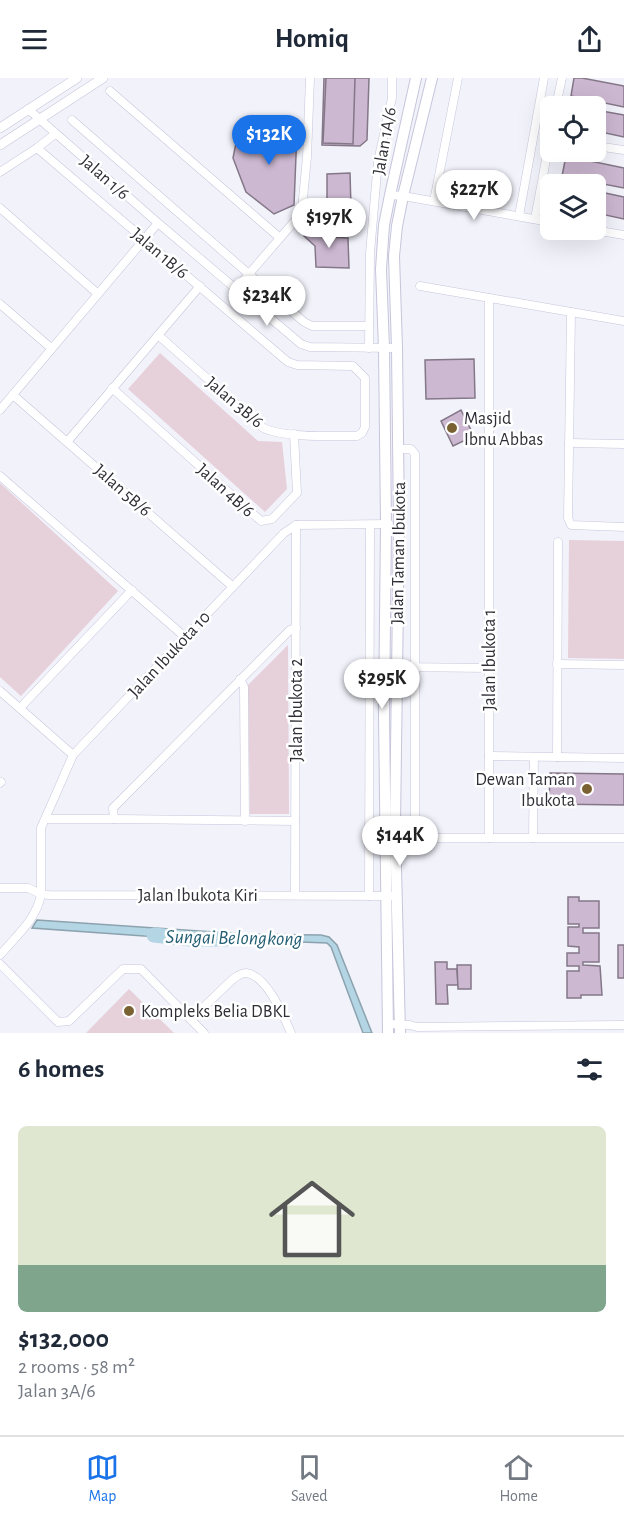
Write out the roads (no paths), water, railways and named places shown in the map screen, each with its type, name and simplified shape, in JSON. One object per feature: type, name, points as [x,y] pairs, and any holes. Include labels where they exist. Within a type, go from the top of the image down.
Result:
[{"type":"main road","name":"Jalan Taman Ibukota","points":[[400,1029],[384,715],[386,525],[381,269],[384,225],[416,78]]},
{"type":"main road","name":"Jalan Taman Ibukota","points":[[391,838],[399,524],[394,256],[403,196],[432,78]]},
{"type":"main road","name":"Jalan Taman Ibukota","points":[[388,1029],[392,896]]},
{"type":"street","points":[[0,128],[77,78]]},
{"type":"street","points":[[0,145],[103,78]]},
{"type":"street","points":[[236,289],[299,216],[302,209],[307,157],[310,78]]},
{"type":"street","name":"Jalan 1A/6","points":[[369,348],[370,252],[378,161],[392,98],[392,78]]},
{"type":"street","points":[[434,201],[458,78]]},
{"type":"street","points":[[519,216],[544,78]]},
{"type":"street","points":[[558,96],[562,78]]},
{"type":"street","points":[[110,91],[280,238]]},
{"type":"street","name":"Jalan 1/6","points":[[27,109],[301,344],[310,347],[397,348]]},
{"type":"street","points":[[72,120],[304,322],[312,326],[369,326]]},
{"type":"street","points":[[0,172],[55,134]]},
{"type":"street","name":"Jalan 1B/6","points":[[37,147],[288,362],[297,365],[353,366],[365,378],[366,398]]},
{"type":"street","points":[[606,147],[624,150]]},
{"type":"street","points":[[535,219],[546,162]]},
{"type":"street","points":[[390,195],[540,220]]},
{"type":"street","points":[[0,208],[98,294]]},
{"type":"street","points":[[0,410],[158,223]]},
{"type":"street","points":[[606,232],[624,235]]},
{"type":"street","points":[[67,442],[200,286]]},
{"type":"street","points":[[420,286],[624,321]]},
{"type":"street","name":"Jalan Ibukota 1","points":[[489,298],[489,838]]},
{"type":"street","points":[[0,304],[51,348]]},
{"type":"street","points":[[571,312],[568,519],[571,525],[624,527]]},
{"type":"street","name":"Jalan 3B/6","points":[[158,335],[267,430],[294,434],[357,436],[366,427],[366,398]]},
{"type":"street","name":"Jalan 4B/6","points":[[112,388],[261,521],[272,519],[297,493],[294,434]]},
{"type":"street","name":"Jalan 5B/6","points":[[13,395],[232,586]]},
{"type":"street","points":[[569,443],[624,444]]},
{"type":"street","points":[[398,449],[411,449],[415,454],[415,838]]},
{"type":"street","points":[[0,476],[185,637]]},
{"type":"street","points":[[296,525],[399,524]]},
{"type":"street","name":"Jalan Ibukota 10","points":[[41,894],[41,828],[73,755],[232,586],[284,533],[296,525]]},
{"type":"street","name":"Jalan Ibukota 2","points":[[295,895],[296,525]]},
{"type":"street","points":[[369,896],[370,525]]},
{"type":"street","points":[[557,757],[558,542]]},
{"type":"street","points":[[20,708],[132,590]]},
{"type":"street","points":[[114,819],[113,808],[240,679],[290,630],[296,628]]},
{"type":"street","points":[[557,664],[624,665]]},
{"type":"street","points":[[397,667],[489,668]]},
{"type":"street","points":[[240,679],[244,687],[245,821]]},
{"type":"street","points":[[0,691],[73,755]]},
{"type":"street","points":[[369,716],[384,715]]},
{"type":"street","points":[[489,756],[624,758]]},
{"type":"street","points":[[533,838],[534,757]]},
{"type":"street","points":[[46,819],[295,821]]},
{"type":"street","points":[[391,838],[624,838]]},
{"type":"street","name":"Jalan Ibukota Kiri","points":[[0,888],[28,888],[41,894],[392,896]]},
{"type":"street","points":[[0,955],[32,918],[41,894]]},
{"type":"street","points":[[0,964],[58,1022],[69,1021],[123,969],[141,969],[204,1033]]},
{"type":"street","points":[[191,1019],[233,979],[246,973],[254,975],[273,995],[291,1033]]},
{"type":"street","points":[[388,1029],[400,1029],[410,1024],[417,1027],[509,1029],[624,1025]]},
{"type":"water","points":[[37,920],[244,934],[329,937],[337,945],[372,1033],[363,1033],[331,947],[327,943],[144,936],[32,928]]},
{"type":"waterway","name":"Sungai Belongkong","points":[[154,935],[190,939],[226,939]]},
{"type":"place","name":"Masjid Ibnu Abbas","points":[[452,428]]},
{"type":"place","name":"Dewan Taman Ibukota","points":[[587,789]]},
{"type":"place","name":"Kompleks Belia DBKL","points":[[129,1011]]}]
